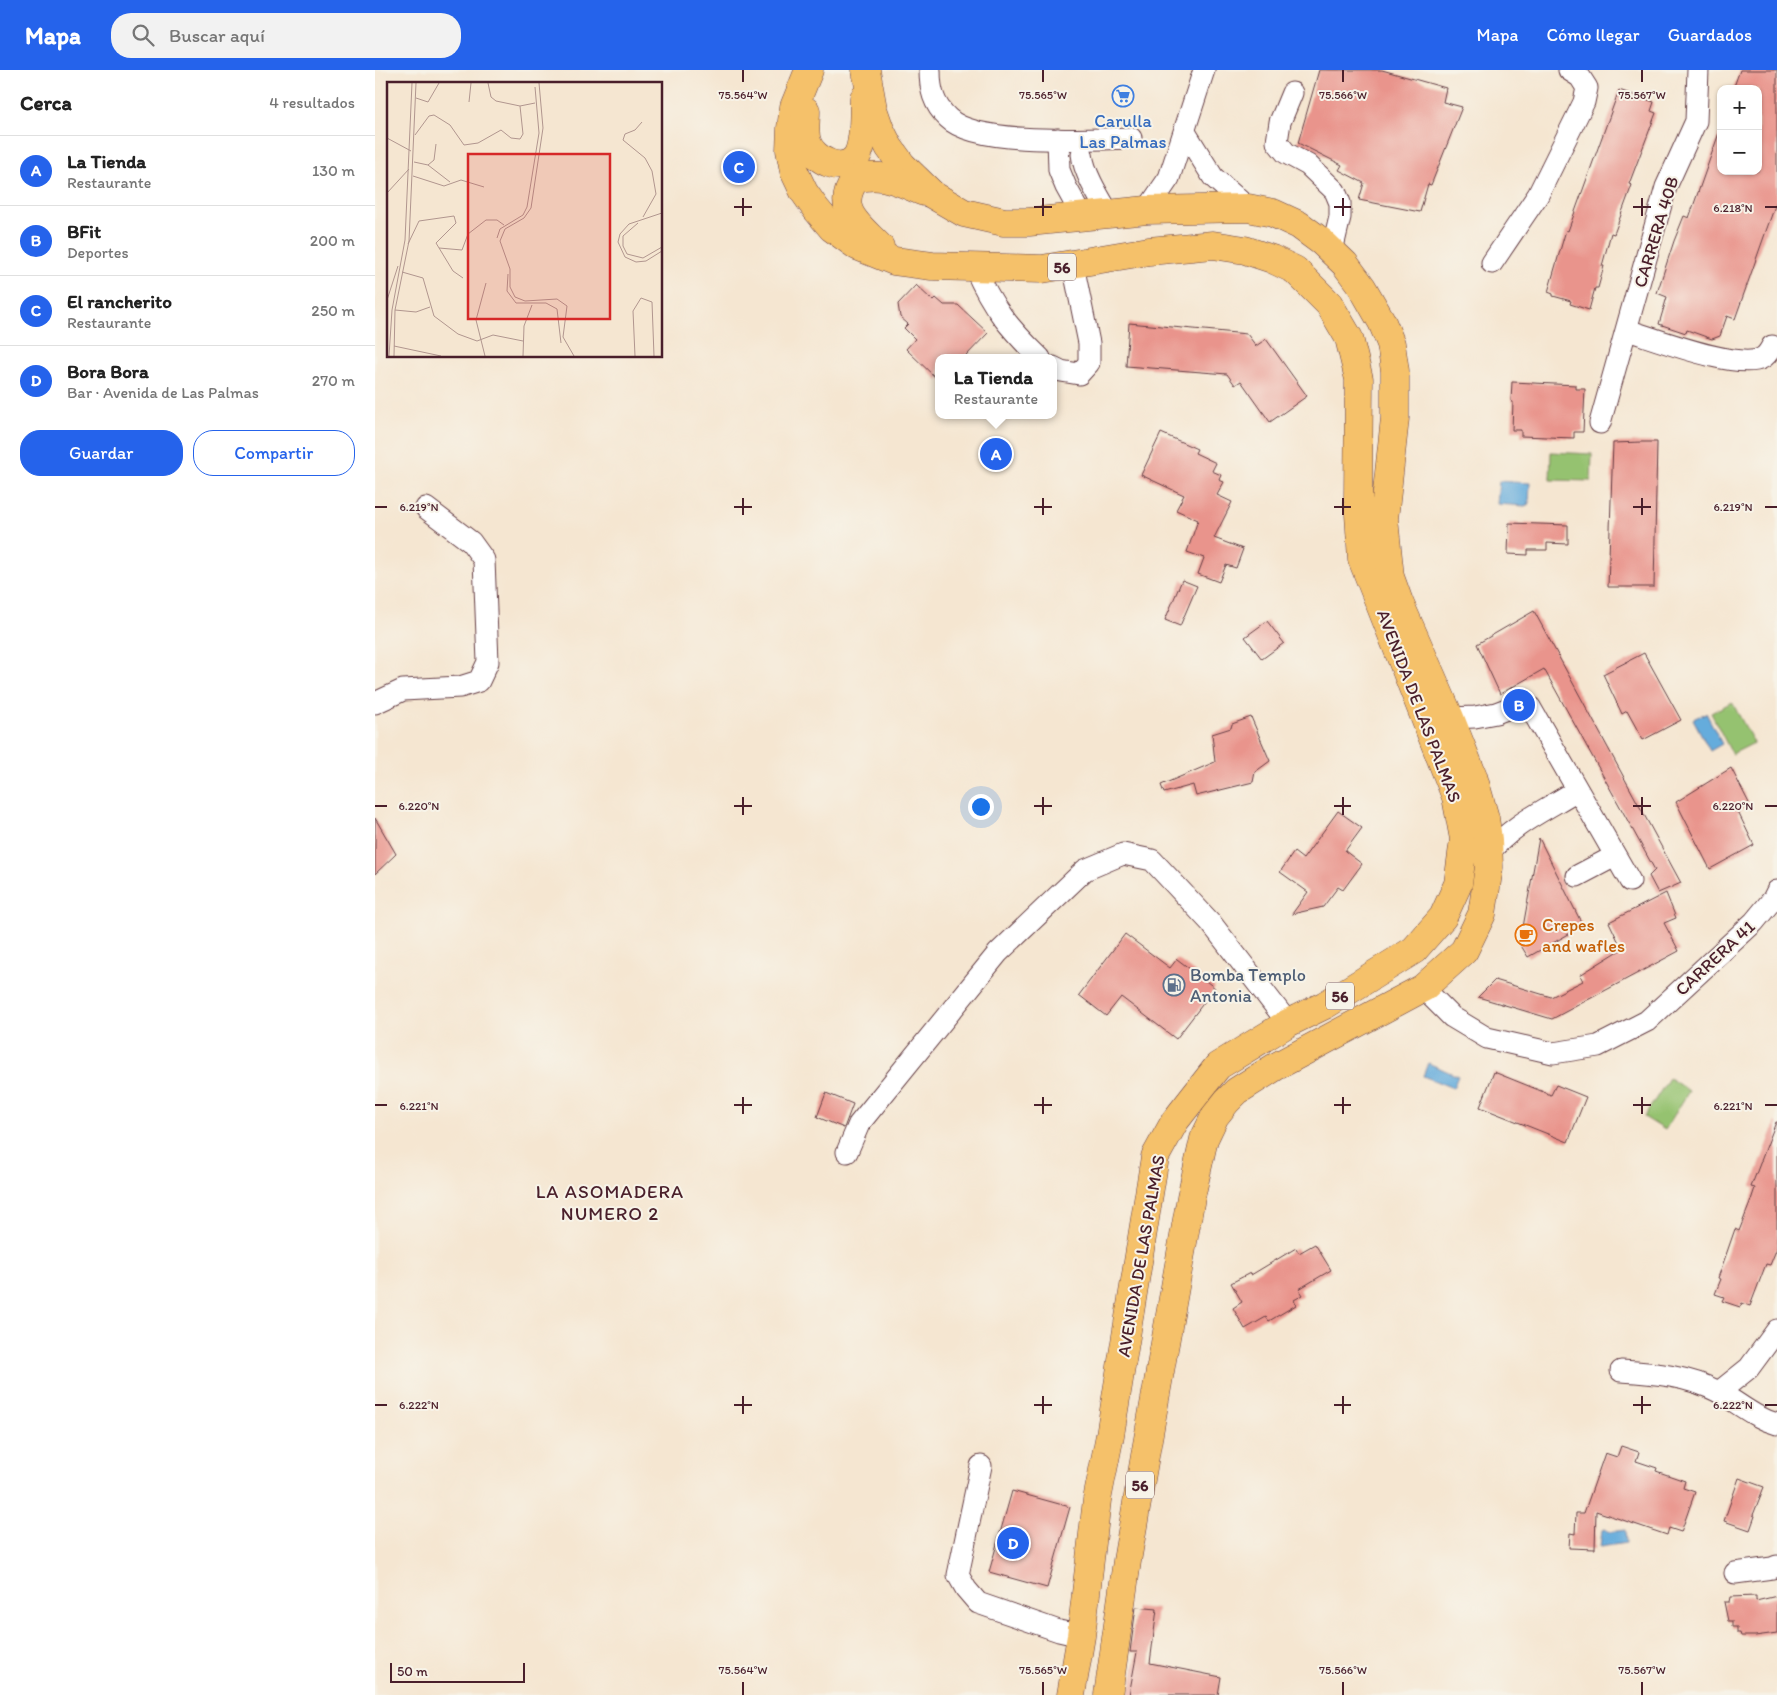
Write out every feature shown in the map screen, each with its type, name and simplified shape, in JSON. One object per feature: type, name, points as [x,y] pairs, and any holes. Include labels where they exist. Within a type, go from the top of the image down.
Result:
[{"type":"main road","points":[[809,72],[805,134],[807,144],[818,158],[828,163],[839,165],[849,162],[857,156],[860,147],[866,70]]},
{"type":"main road","name":"AVENIDA DE LAS PALMAS","points":[[866,70],[873,109],[889,147],[902,165],[933,195],[964,213],[1004,222],[1029,222],[1147,210],[1248,208],[1273,213],[1299,224],[1345,264],[1373,304],[1391,344],[1395,371],[1395,418],[1383,520],[1390,577],[1473,776],[1485,818],[1489,867],[1482,914],[1464,951],[1423,988],[1253,1079],[1227,1101],[1215,1116],[1204,1139],[1191,1197],[1146,1450],[1127,1561],[1108,1695]]},
{"type":"main road","name":"AVENIDA DE LAS PALMAS","points":[[809,72],[794,106],[790,150],[794,171],[804,192],[832,228],[857,246],[894,261],[932,266],[1042,269],[1149,251],[1213,245],[1245,250],[1272,259],[1295,270],[1329,304],[1341,323],[1351,345],[1359,379],[1358,499],[1362,559],[1456,797],[1464,839],[1459,884],[1443,917],[1414,950],[1325,1006],[1288,1023],[1218,1066],[1175,1121],[1155,1157],[1110,1435],[1097,1500],[1081,1636],[1071,1695]]},
{"type":"main road","points":[[894,261],[852,218],[846,206],[846,196],[849,188],[855,180],[872,175],[884,177],[933,195]]},
{"type":"street","points":[[930,70],[930,88],[935,101],[949,120],[980,134],[1058,139],[1131,138]]},
{"type":"street","points":[[1147,210],[1169,178],[1204,70]]},
{"type":"street","points":[[1492,262],[1539,195],[1584,102],[1587,88],[1580,78],[1569,70]]},
{"type":"street","name":"CARRERA 40B","points":[[1600,423],[1666,187],[1695,121],[1698,70]]},
{"type":"street","points":[[1291,93],[1280,122],[1277,142],[1286,153],[1308,165],[1335,191],[1339,203],[1340,217],[1332,251]]},
{"type":"street","points":[[1185,132],[1213,177],[1248,208]]},
{"type":"street","points":[[1058,139],[1059,170],[1082,216]]},
{"type":"street","points":[[1082,154],[1083,161],[1109,214]]},
{"type":"street","points":[[1057,369],[1079,374],[1089,363],[1089,343],[1073,265]]},
{"type":"street","points":[[975,268],[992,303],[1014,333],[1036,354]]},
{"type":"street","points":[[1627,330],[1722,359],[1747,362],[1763,358],[1772,346]]},
{"type":"street","points":[[375,703],[403,690],[460,686],[479,682],[487,662],[484,560],[471,542],[426,508]]},
{"type":"street","points":[[1450,718],[1475,717],[1496,713],[1517,704],[1525,704],[1530,707],[1630,881]]},
{"type":"street","points":[[1489,853],[1498,841],[1509,832],[1577,790]]},
{"type":"street","points":[[847,1152],[859,1124],[999,953],[1085,870],[1123,854],[1152,860],[1211,923],[1288,1023]]},
{"type":"street","points":[[1577,876],[1615,856]]},
{"type":"street","name":"CARRERA 41","points":[[1423,988],[1452,1016],[1487,1038],[1553,1053],[1598,1046],[1647,1021],[1754,922],[1773,900],[1777,891]]},
{"type":"street","points":[[1719,1392],[1749,1368],[1777,1330]]},
{"type":"street","points":[[1621,1371],[1661,1373],[1699,1383],[1719,1392],[1761,1420],[1777,1424]]},
{"type":"street","points":[[981,1466],[958,1575],[965,1589],[978,1602],[1059,1631],[1081,1636]]},
{"type":"street","points":[[1735,1573],[1777,1566]]},
{"type":"green space","points":[[1551,452],[1592,454],[1591,481],[1550,480]]},
{"type":"green space","points":[[1732,702],[1754,743],[1732,754],[1711,713]]},
{"type":"green space","points":[[1669,1078],[1689,1091],[1665,1130],[1644,1117]]},
{"type":"water","points":[[1499,481],[1530,483],[1529,504],[1525,506],[1497,504]]},
{"type":"water","points":[[1706,713],[1722,744],[1710,751],[1693,719]]},
{"type":"water","points":[[1428,1063],[1458,1076],[1453,1088],[1423,1076]]},
{"type":"water","points":[[1605,1529],[1610,1532],[1625,1530],[1626,1543],[1600,1547],[1602,1530]]},
{"type":"building","points":[[1319,70],[1382,70],[1446,88],[1443,102],[1462,107],[1431,185],[1428,184],[1420,212],[1359,200],[1364,183],[1339,170],[1342,165],[1298,143]]},
{"type":"building","points":[[1740,70],[1777,70],[1777,200],[1735,319],[1727,316],[1720,336],[1712,339],[1687,330],[1686,333],[1659,324],[1667,297],[1657,293],[1674,241],[1684,216],[1689,218],[1717,139],[1717,175],[1762,175],[1762,85],[1734,85]]},
{"type":"building","points":[[1619,90],[1654,102],[1651,111],[1656,113],[1629,184],[1632,185],[1614,234],[1611,233],[1598,288],[1595,288],[1589,310],[1570,304],[1571,301],[1553,296],[1553,294],[1548,292],[1566,230],[1568,231]]},
{"type":"building","points":[[916,285],[933,301],[936,298],[944,305],[958,305],[988,333],[968,354],[935,354],[935,377],[906,349],[915,339],[904,328],[908,324],[900,317],[898,304]]},
{"type":"building","points":[[1129,323],[1247,334],[1256,346],[1266,339],[1307,396],[1270,422],[1241,381],[1235,385],[1227,374],[1126,366]]},
{"type":"building","points":[[1512,382],[1576,385],[1576,389],[1585,389],[1583,432],[1574,432],[1574,438],[1521,436],[1521,430],[1512,430]]},
{"type":"building","points":[[1161,433],[1197,449],[1195,453],[1216,463],[1212,471],[1221,475],[1219,480],[1224,482],[1217,495],[1232,502],[1214,538],[1243,549],[1236,568],[1226,565],[1219,582],[1198,574],[1204,558],[1187,552],[1198,520],[1176,510],[1184,495],[1141,475]]},
{"type":"building","points":[[1657,442],[1654,587],[1608,587],[1613,443]]},
{"type":"building","points":[[1509,523],[1568,525],[1568,544],[1547,543],[1547,550],[1528,550],[1528,555],[1508,554]]},
{"type":"building","points":[[1182,580],[1197,586],[1180,626],[1165,620]]},
{"type":"building","points":[[1534,611],[1681,883],[1658,893],[1649,876],[1655,870],[1544,669],[1500,694],[1477,644]]},
{"type":"building","points":[[1267,621],[1284,643],[1262,659],[1245,637]]},
{"type":"building","points":[[1644,653],[1681,720],[1643,740],[1627,711],[1622,714],[1603,674]]},
{"type":"building","points":[[1251,717],[1270,761],[1255,772],[1253,782],[1196,796],[1193,785],[1164,793],[1161,785],[1215,762],[1212,734],[1231,728],[1232,724]]},
{"type":"building","points":[[1731,768],[1749,803],[1738,812],[1754,845],[1710,869],[1676,802]]},
{"type":"building","points":[[1338,811],[1362,828],[1345,851],[1362,864],[1343,890],[1338,887],[1323,907],[1292,914],[1308,892],[1280,872],[1294,852],[1303,859]]},
{"type":"building","points":[[375,818],[396,854],[375,874]]},
{"type":"building","points":[[1539,838],[1583,926],[1528,957],[1520,944]]},
{"type":"building","points":[[1666,893],[1676,918],[1664,923],[1679,951],[1552,1019],[1478,997],[1495,980],[1551,997],[1583,981],[1580,975],[1622,949],[1609,922]]},
{"type":"building","name":"Bomba Templo Antonia","points":[[1125,934],[1170,968],[1177,959],[1215,988],[1176,1039],[1121,997],[1106,1016],[1079,995]]},
{"type":"building","points":[[1494,1072],[1551,1095],[1556,1085],[1586,1097],[1568,1142],[1480,1107]]},
{"type":"building","points":[[826,1093],[853,1104],[844,1128],[817,1117]]},
{"type":"building","points":[[1776,1122],[1777,1248],[1770,1265],[1766,1264],[1750,1306],[1742,1303],[1740,1307],[1722,1301],[1724,1297],[1715,1294],[1721,1279],[1718,1278],[1735,1229],[1739,1231],[1750,1203],[1755,1188],[1751,1187]]},
{"type":"building","points":[[1315,1244],[1331,1270],[1299,1289],[1303,1295],[1294,1300],[1296,1305],[1269,1321],[1266,1317],[1245,1329],[1233,1308],[1242,1302],[1231,1283],[1250,1273],[1251,1275],[1296,1248],[1299,1253]]},
{"type":"building","points":[[1621,1446],[1639,1452],[1636,1461],[1657,1468],[1656,1471],[1685,1481],[1683,1488],[1695,1492],[1681,1532],[1669,1528],[1667,1535],[1596,1511],[1595,1549],[1569,1548],[1570,1533],[1575,1534],[1576,1513],[1584,1513],[1605,1453],[1617,1457]]},
{"type":"building","points":[[1739,1478],[1764,1487],[1753,1515],[1755,1516],[1750,1530],[1724,1521]]},
{"type":"building","points":[[1012,1491],[1070,1507],[1047,1588],[989,1572]]},
{"type":"building","points":[[1756,1596],[1756,1601],[1777,1596],[1777,1633],[1741,1636],[1740,1633],[1737,1633],[1737,1627],[1732,1627],[1732,1621],[1728,1621],[1724,1602],[1729,1602],[1730,1597]]},
{"type":"building","points":[[1136,1607],[1157,1609],[1150,1663],[1221,1677],[1218,1695],[1129,1695],[1137,1652],[1130,1652]]},
{"type":"place","name":"Carulla Las Palmas","points":[[1123,96]]},
{"type":"place","name":"El rancherito","points":[[739,167]]},
{"type":"place","name":"La Tienda","points":[[996,454]]},
{"type":"place","name":"BFit","points":[[1519,705]]},
{"type":"place","name":"Crepes and wafles","points":[[1526,935]]},
{"type":"place","name":"Bomba Templo Antonia","points":[[1174,985]]},
{"type":"place","name":"Bora Bora","points":[[1013,1543]]},
{"type":"district","name":"LA ASOMADERA NUMERO 2","points":[[610,1202]]}]
